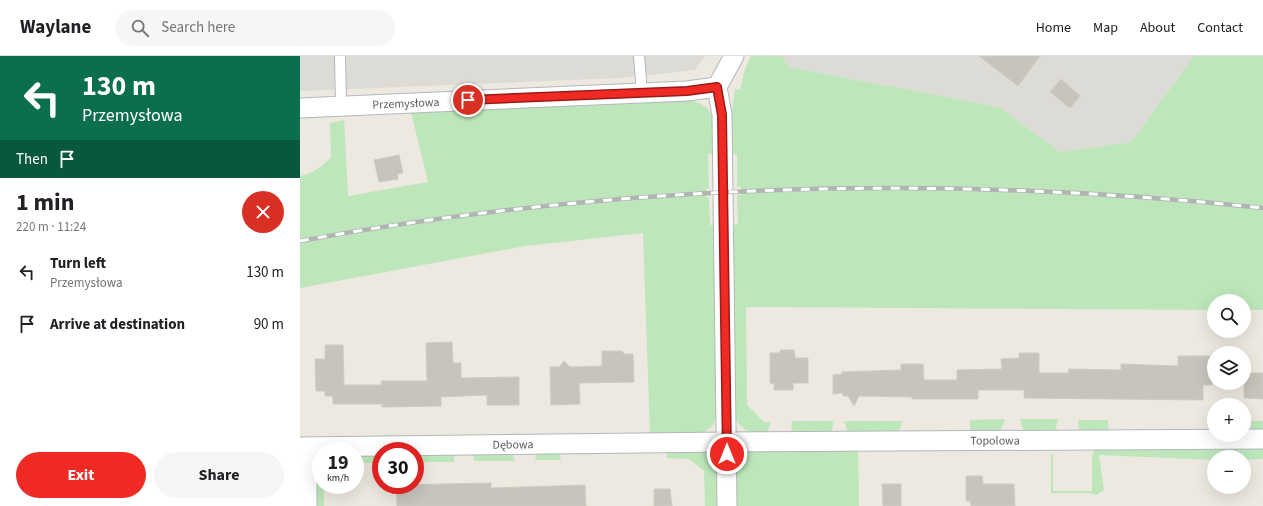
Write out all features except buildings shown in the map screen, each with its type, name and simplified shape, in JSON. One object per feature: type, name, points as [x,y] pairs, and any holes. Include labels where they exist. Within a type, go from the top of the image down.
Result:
[{"type":"street","points":[[727,506],[722,115],[717,87],[734,56]]},
{"type":"street","name":"Przemysłowa","points":[[300,108],[687,91],[717,87]]},
{"type":"street","name":"Topolowa","points":[[727,442],[1263,439]]},
{"type":"street","name":"Dębowa","points":[[303,447],[727,442]]},
{"type":"street","points":[[303,447],[308,506]]},
{"type":"lane","points":[[340,56],[341,106]]},
{"type":"lane","points":[[639,56],[642,92]]},
{"type":"shaded area","points":[[300,56],[705,56],[695,70],[621,78],[300,91]]},
{"type":"shaded area","points":[[782,56],[1194,56],[1131,142],[1060,152],[999,107],[788,67]]},
{"type":"green space","points":[[751,56],[782,56],[788,67],[999,107],[1060,152],[1131,142],[1194,56],[1263,56],[1263,310],[1251,310],[1251,294],[1207,294],[1207,310],[746,307],[747,405],[764,422],[771,422],[767,433],[748,431],[741,426],[735,417],[732,225],[738,224],[737,195],[741,195],[741,187],[737,187],[737,154],[732,154],[731,117],[735,89],[740,90],[745,69]]},
{"type":"green space","points":[[686,100],[697,102],[705,106],[713,118],[714,126],[714,154],[708,154],[709,189],[706,189],[706,197],[709,197],[710,225],[715,225],[717,410],[713,425],[702,433],[650,434],[643,233],[525,246],[300,288],[300,176],[317,169],[331,157],[330,123],[344,120],[348,196],[428,182],[411,112]]},
{"type":"green space","points":[[1005,419],[1000,432],[970,433],[970,420]]},
{"type":"green space","points":[[1020,419],[1058,419],[1055,432],[1024,433]]},
{"type":"green space","points":[[1078,420],[1108,420],[1109,432],[1079,432]]},
{"type":"green space","points":[[792,421],[834,421],[831,433],[791,433]]},
{"type":"green space","points":[[844,421],[903,421],[898,433],[848,433]]},
{"type":"green space","points":[[1251,421],[1263,421],[1263,432],[1251,432]]},
{"type":"green space","points":[[1263,446],[1263,459],[1251,460],[1251,450],[1207,450],[1207,460],[1099,455],[1104,490],[1096,495],[1090,493],[1051,493],[1051,454],[1053,454],[1053,491],[1092,491],[1092,456],[1095,448]]},
{"type":"green space","points":[[667,448],[696,448],[711,453],[718,466],[718,506],[705,506],[704,471],[689,459],[667,458]]},
{"type":"green space","points":[[858,448],[859,506],[735,506],[735,476],[737,462],[745,451]]},
{"type":"green space","points":[[558,450],[561,460],[535,460],[537,453]]},
{"type":"green space","points":[[454,451],[454,462],[424,462],[424,452]]},
{"type":"green space","points":[[473,451],[511,451],[515,461],[474,461]]},
{"type":"green space","points":[[364,453],[372,453],[372,463],[364,463]]},
{"type":"green space","points":[[315,494],[324,494],[324,506],[314,506]]},
{"type":"railway","points":[[300,241],[420,222],[539,207],[660,196],[780,190],[901,188],[1022,191],[1143,197],[1263,208]]},
{"type":"route","points":[[468,100],[687,91],[717,87],[722,115],[727,454]]}]
